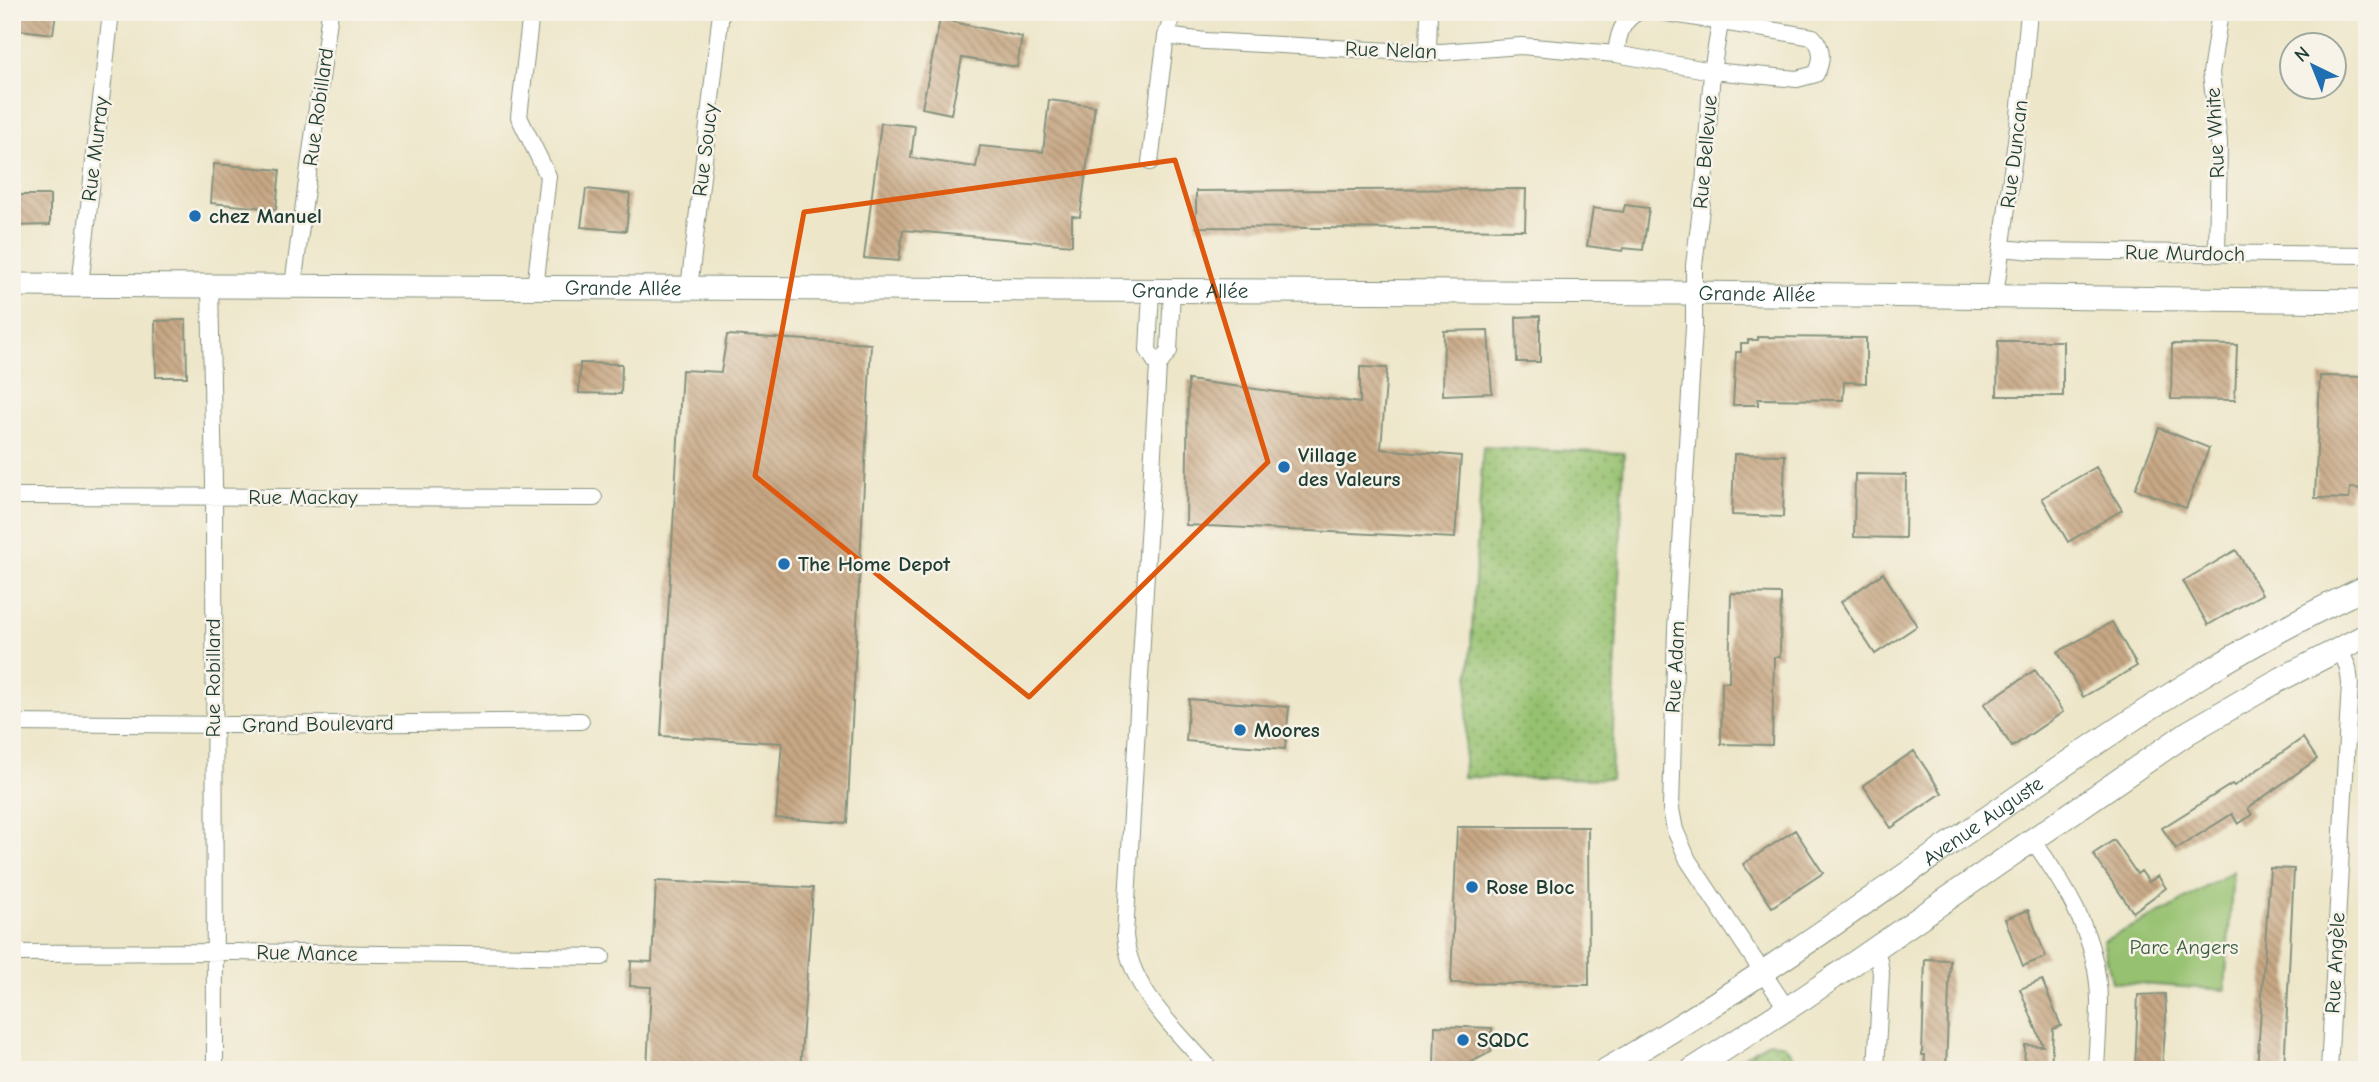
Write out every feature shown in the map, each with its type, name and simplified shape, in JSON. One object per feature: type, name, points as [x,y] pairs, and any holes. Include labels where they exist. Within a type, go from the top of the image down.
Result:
[{"type":"main road","name":"Grande Allée","points":[[12,285],[1693,293],[2367,301]]},
{"type":"main road","name":"Avenue Auguste","points":[[1606,1070],[1698,1016],[2161,699],[2279,630],[2367,587]]},
{"type":"main road","name":"Avenue Auguste","points":[[1692,1070],[1787,1009],[2189,732],[2277,681],[2367,635]]},
{"type":"street","name":"Rue Murray","points":[[80,285],[111,12]]},
{"type":"street","name":"Rue Robillard","points":[[293,285],[330,12]]},
{"type":"street","points":[[531,12],[519,117],[548,176],[535,288]]},
{"type":"street","name":"Rue Soucy","points":[[689,289],[721,12]]},
{"type":"street","points":[[1150,162],[1166,36],[1174,12]]},
{"type":"street","points":[[1428,52],[1429,12]]},
{"type":"street","points":[[1616,54],[1618,36],[1623,25],[1638,12]]},
{"type":"street","name":"Rue Nelan","points":[[1166,36],[1205,41],[1428,52],[1521,47],[1616,54],[1712,71],[1797,79],[1816,74],[1820,66],[1819,44],[1813,37],[1721,18],[1661,12]]},
{"type":"street","name":"Rue Duncan","points":[[1995,296],[2018,126],[2029,12]]},
{"type":"street","name":"Rue White","points":[[2217,254],[2219,142],[2211,73],[2220,12]]},
{"type":"street","name":"Rue Bellevue","points":[[1693,293],[1693,265],[1704,185],[1712,71],[1721,18]]},
{"type":"street","name":"Rue Murdoch","points":[[2002,248],[2033,251],[2367,255]]},
{"type":"street","name":"Rue Robillard","points":[[209,286],[213,496],[215,1070]]},
{"type":"street","points":[[1161,292],[1169,351],[1158,366],[1125,922],[1126,942],[1132,969],[1141,988],[1211,1070]]},
{"type":"street","name":"Rue Adam","points":[[1693,293],[1695,327],[1676,629],[1671,808],[1675,830],[1688,860],[1787,1009]]},
{"type":"street","name":"Rue Mackay","points":[[12,496],[594,498]]},
{"type":"street","name":"Rue Angèle","points":[[2329,1070],[2350,683],[2350,675],[2340,649]]},
{"type":"street","name":"Grand Boulevard","points":[[12,723],[213,725],[581,721]]},
{"type":"street","points":[[2032,839],[2067,890],[2090,943],[2099,999],[2096,1070]]},
{"type":"street","points":[[1874,949],[1880,960],[1881,974],[1876,1070]]},
{"type":"street","name":"Rue Mance","points":[[12,953],[214,952],[602,957]]},
{"type":"highlighted area","points":[[1175,160],[1268,462],[1029,697],[755,476],[804,212]]},
{"type":"green space","points":[[1483,447],[1624,453],[1611,779],[1463,777]]},
{"type":"green space","name":"Parc Angers","points":[[2233,871],[2225,990],[2112,982],[2103,941],[2170,908]]},
{"type":"green space","points":[[1770,1041],[1785,1045],[1802,1070],[1722,1070]]},
{"type":"building","points":[[12,12],[56,12],[53,34],[12,29]]},
{"type":"building","points":[[940,19],[1022,37],[1017,67],[962,58],[951,114],[922,108]]},
{"type":"building","points":[[1049,100],[1095,106],[1080,217],[1072,216],[1072,245],[903,230],[899,261],[864,258],[881,123],[915,126],[911,158],[976,167],[980,146],[1043,152]]},
{"type":"building","points":[[214,164],[280,170],[276,209],[211,203]]},
{"type":"building","points":[[586,189],[630,194],[626,231],[581,227]]},
{"type":"building","points":[[1526,189],[1525,230],[1196,227],[1196,191]]},
{"type":"building","points":[[12,195],[50,195],[50,225],[12,226]]},
{"type":"building","points":[[1625,205],[1649,208],[1643,250],[1623,248],[1622,251],[1587,246],[1593,208],[1623,212]]},
{"type":"building","points":[[1540,316],[1540,362],[1517,362],[1516,317]]},
{"type":"building","points":[[186,320],[187,377],[156,377],[155,321]]},
{"type":"building","points":[[1488,330],[1492,393],[1443,395],[1444,331]]},
{"type":"building","points":[[727,335],[871,344],[847,823],[776,818],[782,743],[661,736],[682,370],[721,372]]},
{"type":"building","points":[[1758,337],[1866,338],[1866,383],[1844,382],[1843,400],[1758,399],[1758,405],[1733,405],[1736,352],[1741,352],[1741,343],[1758,340]]},
{"type":"building","points":[[1998,341],[2063,341],[2063,396],[1997,396]]},
{"type":"building","points":[[2172,344],[2237,345],[2235,400],[2171,399]]},
{"type":"building","points":[[580,363],[622,364],[621,394],[579,393]]},
{"type":"building","points":[[1360,367],[1387,368],[1381,449],[1461,456],[1455,538],[1186,525],[1188,380],[1360,403]]},
{"type":"building","points":[[2320,376],[2367,377],[2367,489],[2350,488],[2349,499],[2315,498]]},
{"type":"building","points":[[2159,428],[2209,448],[2186,508],[2135,489]]},
{"type":"building","points":[[1734,454],[1785,455],[1783,517],[1732,515]]},
{"type":"building","points":[[2096,467],[2122,510],[2068,542],[2042,498]]},
{"type":"building","points":[[1855,474],[1906,475],[1905,538],[1854,537]]},
{"type":"building","points":[[2236,550],[2262,594],[2208,625],[2183,581]]},
{"type":"building","points":[[1883,573],[1917,626],[1875,654],[1841,602]]},
{"type":"building","points":[[1731,593],[1781,594],[1780,657],[1774,657],[1772,745],[1721,744],[1722,682],[1729,682]]},
{"type":"building","points":[[2112,622],[2137,666],[2083,697],[2058,652]]},
{"type":"building","points":[[2035,670],[2063,712],[2012,747],[1984,704]]},
{"type":"building","points":[[1189,699],[1289,707],[1285,749],[1186,741]]},
{"type":"building","points":[[2303,738],[2317,759],[2248,808],[2252,815],[2238,824],[2232,814],[2176,849],[2162,828],[2232,784],[2234,786]]},
{"type":"building","points":[[1914,751],[1942,793],[1891,828],[1863,785]]},
{"type":"building","points":[[1457,827],[1588,827],[1589,985],[1451,983]]},
{"type":"building","points":[[1795,830],[1823,873],[1772,907],[1743,864]]},
{"type":"building","points":[[2114,840],[2137,874],[2141,871],[2149,882],[2158,876],[2166,888],[2133,912],[2093,854]]},
{"type":"building","points":[[2270,868],[2294,869],[2284,1070],[2257,1070]]},
{"type":"building","points":[[656,881],[813,888],[800,1070],[647,1070],[651,987],[630,986],[631,961],[652,962]]},
{"type":"building","points":[[2028,910],[2046,957],[2023,966],[2005,919]]},
{"type":"building","points":[[1925,959],[1950,960],[1946,1070],[1924,1070],[1925,1055],[1922,1055]]},
{"type":"building","points":[[2042,980],[2061,1026],[2053,1029],[2051,1070],[2024,1070],[2025,1045],[2043,1046],[2020,989]]},
{"type":"building","points":[[2165,994],[2162,1070],[2135,1070],[2138,995]]},
{"type":"building","name":"SQDC","points":[[1435,1026],[1492,1028],[1491,1052],[1458,1069],[1434,1067]]},
{"type":"place","name":"chez Manuel","points":[[195,216]]},
{"type":"place","name":"Village des Valeurs","points":[[1284,467]]},
{"type":"place","name":"The Home Depot","points":[[784,564]]},
{"type":"place","name":"Moores","points":[[1240,730]]},
{"type":"place","name":"Rose Bloc","points":[[1472,887]]},
{"type":"place","name":"SQDC","points":[[1463,1040]]}]
